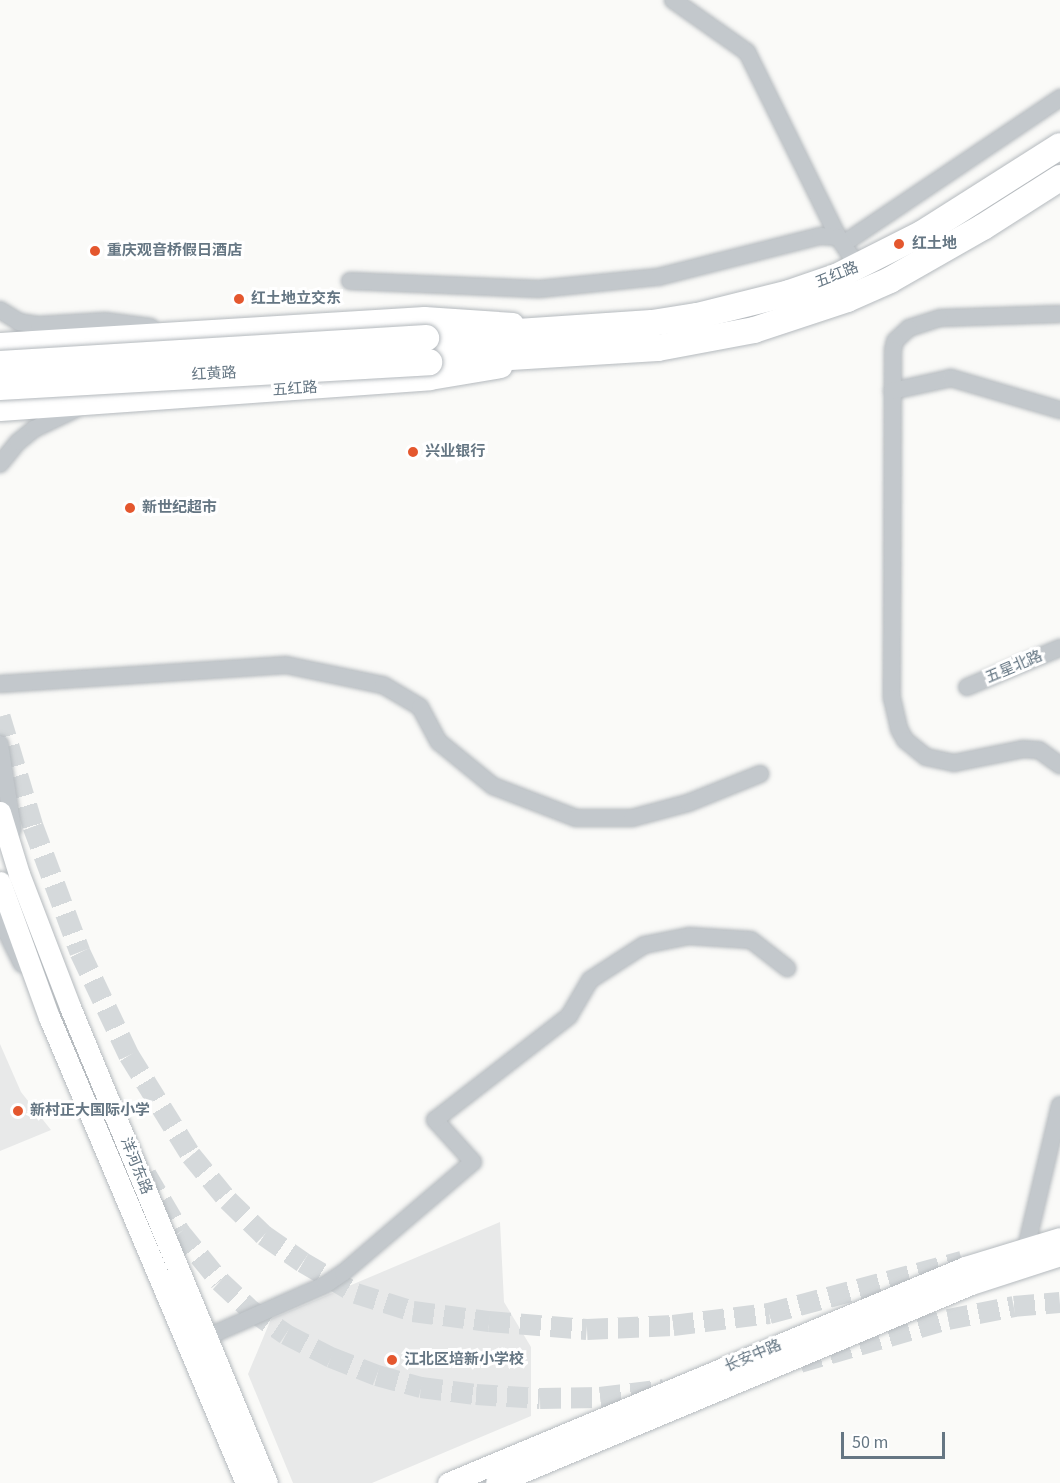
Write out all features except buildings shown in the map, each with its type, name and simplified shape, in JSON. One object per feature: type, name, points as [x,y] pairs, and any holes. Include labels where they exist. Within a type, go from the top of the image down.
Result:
[{"type":"highway","name":"五红路","points":[[428,350],[586,328],[674,320],[749,305],[799,290],[858,267],[923,233],[1060,146]]},
{"type":"highway","name":"五红路","points":[[428,350],[589,353],[658,348],[754,330],[847,299],[936,255],[1060,178]]},
{"type":"highway","name":"红黄路","points":[[0,364],[428,350]]},
{"type":"highway","name":"红黄路","points":[[0,387],[428,350]]},
{"type":"main road","name":"五红路","points":[[0,343],[424,317],[586,328]]},
{"type":"main road","points":[[86,337],[76,349],[71,361],[71,372],[80,394],[91,403]]},
{"type":"main road","name":"五红路","points":[[0,410],[430,379],[589,353]]},
{"type":"main road","name":"洋河东路","points":[[0,812],[10,878],[49,1017],[246,1483]]},
{"type":"main road","name":"洋河东路","points":[[10,878],[70,1007],[267,1483]]},
{"type":"main road","name":"长安中路","points":[[496,1483],[960,1288],[1060,1238]]},
{"type":"main road","name":"长安中路","points":[[448,1483],[965,1267],[1024,1257],[1060,1255]]},
{"type":"street","points":[[673,0],[747,52],[840,240],[858,267]]},
{"type":"street","points":[[350,281],[539,289],[658,277],[820,236],[840,240],[1060,98]]},
{"type":"street","points":[[0,310],[19,322],[39,325],[105,321],[182,332]]},
{"type":"street","points":[[1060,314],[940,318],[919,324],[901,334],[895,341],[892,391],[892,698],[898,729],[915,750],[938,762],[954,763],[1023,749],[1039,750],[1060,765]]},
{"type":"street","points":[[892,391],[951,378],[1060,410]]},
{"type":"street","points":[[0,464],[18,442],[34,429],[53,418],[91,403]]},
{"type":"street","name":"五星北路","points":[[967,687],[1060,648]]},
{"type":"street","points":[[0,684],[286,665],[383,685],[420,707],[439,742],[493,786],[576,818],[632,818],[688,803],[760,774]]},
{"type":"street","points":[[0,744],[10,878]]},
{"type":"street","points":[[0,919],[5,936],[49,1017]]},
{"type":"street","points":[[207,1337],[325,1285],[343,1273],[473,1162],[435,1120],[569,1016],[590,980],[644,945],[689,936],[751,940],[787,968]]},
{"type":"street","points":[[1024,1257],[1060,1105]]},
{"type":"shaded area","name":"新村正大国际小学","points":[[0,1044],[21,1092],[51,1130],[0,1151]]},
{"type":"shaded area","name":"江北区培新小学校","points":[[500,1222],[504,1302],[531,1347],[531,1416],[372,1483],[293,1483],[248,1374],[271,1319]]},
{"type":"tunnel","points":[[0,716],[33,826],[80,952],[129,1055],[191,1155],[228,1200],[264,1235],[303,1262],[356,1293],[413,1311],[489,1321],[587,1329],[673,1325],[769,1313],[962,1261]]},
{"type":"tunnel","points":[[21,906],[42,969],[67,1025]]},
{"type":"tunnel","points":[[146,1174],[180,1232],[220,1281],[251,1310],[286,1334],[331,1357],[377,1375],[421,1387],[476,1394],[540,1398],[600,1397],[664,1389]]},
{"type":"tunnel","points":[[800,1362],[948,1319],[1014,1306],[1060,1302]]},
{"type":"tunnel","points":[[476,1483],[512,1468]]},
{"type":"place","name":"红土地","points":[[899,244]]},
{"type":"place","name":"重庆观音桥假日酒店","points":[[95,251]]},
{"type":"place","name":"红土地立交东","points":[[239,299]]},
{"type":"place","name":"兴业银行","points":[[413,452]]},
{"type":"place","name":"新世纪超市","points":[[130,508]]},
{"type":"place","name":"新村正大国际小学","points":[[18,1111]]},
{"type":"place","name":"江北区培新小学校","points":[[392,1360]]}]
